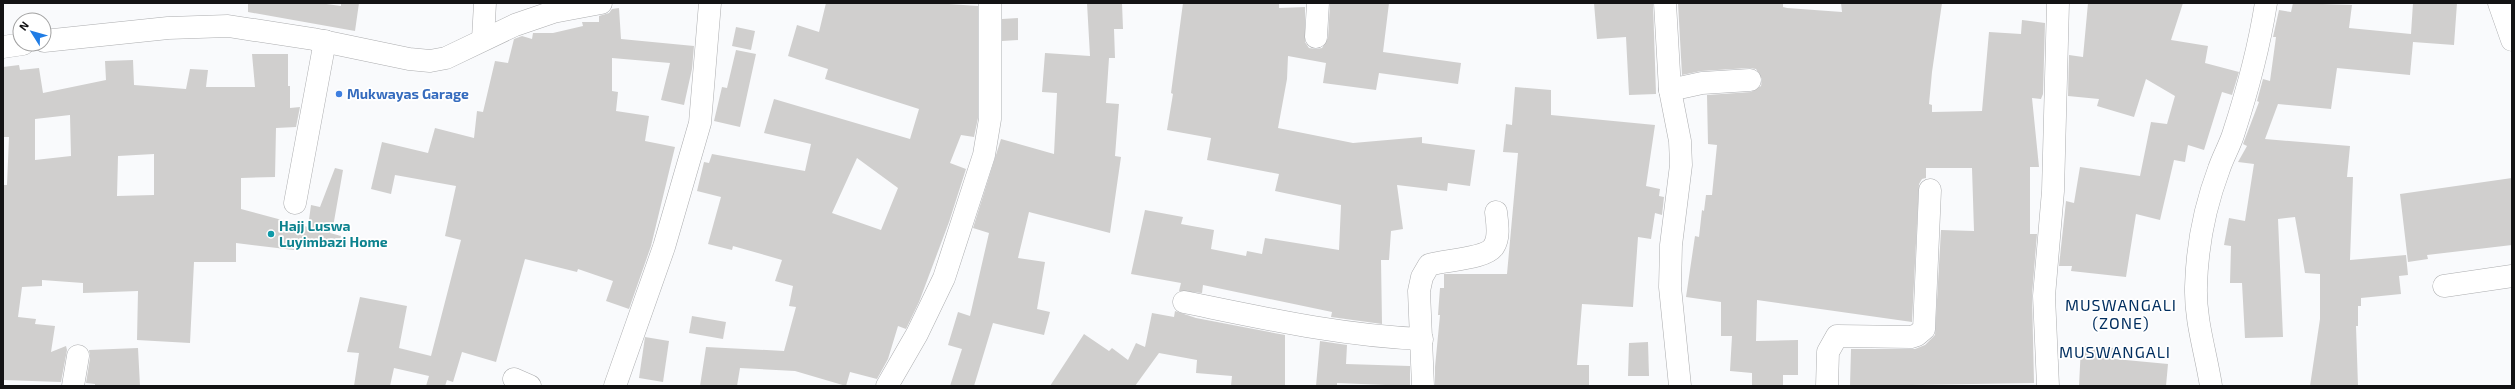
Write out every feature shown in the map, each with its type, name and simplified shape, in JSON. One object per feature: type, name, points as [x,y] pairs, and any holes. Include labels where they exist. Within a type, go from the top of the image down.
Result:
[{"type":"street","points":[[483,39],[485,3]]},
{"type":"street","points":[[52,40],[168,28],[228,26],[325,41],[409,59],[430,61],[446,58],[483,39],[553,12],[601,3]]},
{"type":"street","points":[[615,386],[664,247],[700,123],[710,3]]},
{"type":"street","points":[[887,386],[917,334],[944,278],[984,155],[990,119],[990,3]]},
{"type":"street","points":[[1316,36],[1318,3]]},
{"type":"street","points":[[1665,3],[1670,90],[1680,141],[1681,166],[1671,245],[1670,287],[1680,386]]},
{"type":"street","points":[[2048,386],[2044,296],[2053,191],[2058,3]]},
{"type":"street","points":[[2211,386],[2198,327],[2196,289],[2199,252],[2205,214],[2218,169],[2246,93],[2260,40],[2266,3]]},
{"type":"street","points":[[2499,3],[2512,40]]},
{"type":"street","points":[[295,204],[325,41]]},
{"type":"street","points":[[1670,90],[1702,83],[1750,80]]},
{"type":"street","points":[[1826,386],[1828,352],[1837,336],[1911,337],[1918,335],[1924,329],[1930,190]]},
{"type":"street","points":[[1423,386],[1419,291],[1426,269],[1429,265],[1439,262],[1478,255],[1491,250],[1497,241],[1496,212]]},
{"type":"street","points":[[2444,286],[2512,276]]},
{"type":"street","points":[[1184,302],[1329,331],[1379,337],[1422,339]]},
{"type":"street","points":[[73,386],[78,356]]},
{"type":"building","points":[[248,3],[319,3],[341,6],[341,3],[359,3],[355,31],[248,12]]},
{"type":"building","points":[[826,3],[934,3],[978,6],[978,118],[974,137],[961,135],[950,163],[966,169],[949,222],[919,302],[906,329],[898,326],[888,359],[877,379],[850,372],[846,386],[795,371],[740,368],[737,386],[700,386],[706,347],[784,351],[796,307],[789,306],[793,286],[775,281],[782,260],[733,246],[732,250],[708,244],[721,197],[697,191],[704,162],[709,163],[712,154],[805,171],[811,144],[764,133],[774,99],[910,139],[919,109],[825,79],[828,69],[788,56],[797,25],[819,32]],"holes":[[[857,158],[898,188],[881,230],[832,213]]]},
{"type":"building","points":[[1087,3],[1122,3],[1123,29],[1114,29],[1115,58],[1109,58],[1106,103],[1119,104],[1115,156],[1121,157],[1110,233],[1029,212],[1018,258],[1045,262],[1037,309],[1050,312],[1044,335],[993,323],[974,386],[950,386],[962,349],[948,345],[958,312],[970,316],[989,233],[973,228],[1001,139],[1054,154],[1057,93],[1042,92],[1045,53],[1090,56]]},
{"type":"building","points":[[1183,3],[1279,3],[1279,8],[1305,7],[1305,42],[1309,48],[1316,49],[1322,48],[1328,38],[1330,3],[1389,3],[1383,52],[1461,63],[1458,84],[1379,73],[1376,90],[1323,83],[1326,63],[1288,56],[1287,79],[1278,128],[1353,143],[1422,137],[1422,143],[1475,150],[1470,186],[1448,183],[1447,191],[1397,185],[1403,229],[1391,231],[1389,260],[1381,260],[1382,324],[1331,317],[1332,312],[1203,285],[1202,293],[1179,291],[1181,283],[1131,274],[1145,210],[1183,217],[1181,224],[1214,230],[1211,249],[1246,256],[1247,251],[1262,254],[1265,238],[1339,250],[1341,205],[1275,191],[1279,174],[1207,160],[1211,138],[1167,130],[1173,94],[1171,93]]},
{"type":"building","points":[[1594,3],[1653,3],[1656,94],[1629,95],[1626,37],[1597,39]]},
{"type":"building","points":[[1678,3],[1783,3],[1783,7],[1787,8],[1842,12],[1841,3],[1942,3],[1929,104],[1932,105],[1932,112],[1982,111],[1989,32],[2021,34],[2022,20],[2045,23],[2043,94],[2041,99],[2032,98],[2039,167],[2030,167],[2030,234],[2037,234],[2032,295],[2034,383],[1850,386],[1851,349],[1915,349],[1925,345],[1935,335],[1941,230],[1974,231],[1972,168],[1926,168],[1926,178],[1922,179],[1919,184],[1912,322],[1757,300],[1756,341],[1798,340],[1798,375],[1783,375],[1783,386],[1752,386],[1752,373],[1730,371],[1732,336],[1721,336],[1721,302],[1686,297],[1695,236],[1699,237],[1702,210],[1704,211],[1706,195],[1712,195],[1717,145],[1708,144],[1707,95],[1751,92],[1761,86],[1762,79],[1756,69],[1749,68],[1701,71],[1682,75]]},
{"type":"building","points":[[2088,3],[2183,3],[2171,40],[2208,46],[2205,63],[2239,72],[2232,95],[2222,92],[2204,150],[2188,145],[2185,162],[2174,160],[2160,220],[2136,214],[2126,277],[2071,271],[2072,266],[2059,266],[2066,201],[2074,203],[2080,167],[2140,176],[2151,122],[2167,124],[2175,96],[2146,79],[2134,117],[2097,106],[2099,99],[2068,96],[2069,55],[2083,57]]},
{"type":"building","points":[[2293,3],[2352,5],[2349,28],[2411,34],[2413,3],[2457,3],[2454,45],[2413,42],[2410,75],[2337,68],[2331,109],[2278,104],[2265,139],[2350,146],[2347,177],[2353,177],[2350,260],[2406,255],[2408,275],[2399,276],[2401,294],[2361,298],[2361,306],[2358,306],[2358,326],[2356,326],[2358,386],[2310,386],[2320,319],[2320,274],[2305,273],[2295,217],[2278,219],[2283,337],[2245,338],[2242,283],[2230,283],[2231,246],[2224,245],[2229,218],[2245,221],[2254,164],[2238,162],[2247,146],[2243,144],[2259,102],[2257,101],[2263,79],[2270,81],[2276,37],[2273,37],[2279,10],[2291,12]]},
{"type":"building","points":[[619,8],[621,39],[694,46],[692,69],[684,105],[661,100],[670,63],[612,58],[612,91],[618,92],[616,111],[649,116],[645,141],[675,147],[651,246],[629,309],[606,301],[613,281],[578,269],[577,272],[525,259],[496,362],[462,352],[453,382],[447,380],[445,386],[426,386],[429,376],[394,368],[390,386],[354,386],[359,353],[347,352],[360,297],[407,306],[399,348],[431,356],[461,240],[445,236],[456,186],[395,175],[391,194],[371,189],[382,142],[428,153],[435,128],[474,138],[477,111],[483,112],[495,61],[508,63],[514,39],[522,36],[532,39],[533,33],[553,33],[583,26],[582,22],[599,22],[599,16],[609,13],[612,9]]},
{"type":"building","points":[[1018,18],[1018,40],[1002,41],[1002,19]]},
{"type":"building","points":[[736,27],[755,31],[751,50],[732,46]]},
{"type":"building","points":[[736,50],[756,54],[740,127],[714,121],[722,87],[727,88]]},
{"type":"building","points":[[252,54],[288,54],[290,108],[300,107],[296,127],[276,128],[275,177],[241,178],[241,209],[308,227],[311,205],[320,207],[335,168],[343,170],[333,227],[331,227],[330,233],[341,236],[338,249],[295,241],[294,250],[236,243],[236,262],[194,262],[190,343],[137,340],[138,291],[83,293],[83,283],[42,280],[42,286],[22,287],[18,317],[36,319],[35,324],[55,326],[51,352],[66,346],[67,350],[61,382],[3,380],[3,185],[7,185],[9,137],[3,137],[3,67],[19,65],[20,70],[39,68],[43,93],[106,80],[105,61],[133,60],[134,85],[186,89],[190,69],[208,70],[206,87],[255,87]],"holes":[[[70,115],[71,156],[35,160],[35,119]],[[154,154],[154,195],[117,196],[118,156]]]},
{"type":"building","points":[[1515,87],[1551,90],[1551,115],[1655,125],[1646,186],[1660,189],[1659,196],[1664,197],[1662,215],[1655,213],[1651,239],[1638,237],[1633,307],[1582,304],[1577,365],[1589,365],[1589,386],[1435,386],[1435,367],[1440,315],[1438,315],[1440,288],[1444,288],[1444,274],[1507,274],[1518,153],[1503,152],[1506,124],[1512,125]]},
{"type":"building","points":[[2512,178],[2512,245],[2427,255],[2428,259],[2408,262],[2400,194]]},
{"type":"building","points":[[1175,311],[1196,318],[1285,335],[1285,386],[1231,386],[1232,376],[1196,373],[1197,360],[1159,353],[1135,386],[1050,386],[1084,334],[1109,351],[1112,348],[1128,360],[1136,343],[1145,347],[1152,313],[1174,317]]},
{"type":"building","points":[[692,316],[726,322],[723,339],[689,333]]},
{"type":"building","points":[[645,337],[669,341],[663,382],[639,378]]},
{"type":"building","points":[[1320,341],[1347,345],[1346,364],[1410,366],[1410,386],[1337,383],[1337,386],[1316,386]]},
{"type":"building","points":[[1648,342],[1649,376],[1628,376],[1629,343]]},
{"type":"building","points":[[2081,346],[2116,348],[2115,359],[2168,364],[2166,386],[2079,386]]},
{"type":"building","points":[[138,348],[140,386],[95,386],[95,384],[86,383],[90,358],[89,350]]},
{"type":"place","name":"Mukwayas Garage","points":[[339,94]]},
{"type":"place","name":"Hajj Luswa Luyimbazi Home","points":[[271,234]]},
{"type":"district","name":"MUSWANGALI (ZONE)","points":[[2121,314]]},
{"type":"district","name":"MUSWANGALI","points":[[2115,352]]}]
